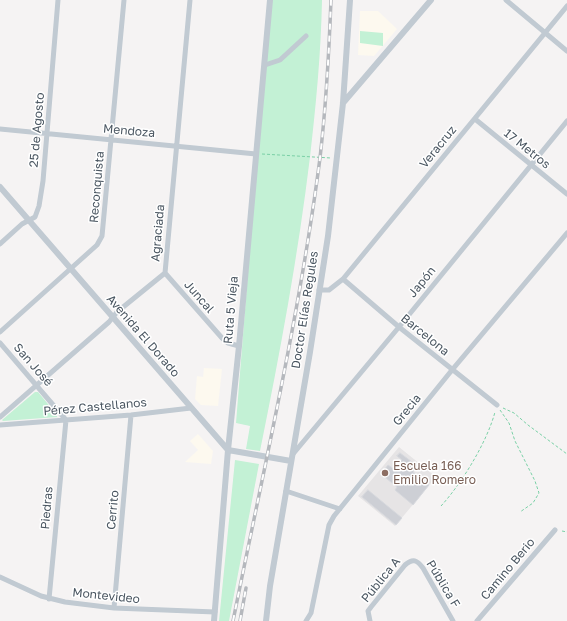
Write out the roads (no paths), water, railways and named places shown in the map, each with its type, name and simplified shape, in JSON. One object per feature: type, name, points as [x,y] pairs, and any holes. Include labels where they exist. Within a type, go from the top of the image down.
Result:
[{"type":"street","name":"25 de Agosto","points":[[0,244],[22,224],[35,217],[39,206],[43,181],[58,0]]},
{"type":"street","name":"Reconquista","points":[[0,332],[97,246],[102,236],[124,0]]},
{"type":"street","name":"Agraciada","points":[[0,416],[109,322],[117,312],[165,273],[190,0]]},
{"type":"street","name":"Ruta 5 Vieja","points":[[214,621],[228,450],[239,346],[270,0]]},
{"type":"street","name":"Doctor Elías Regules","points":[[266,621],[270,586],[310,352],[318,290],[328,236],[343,103],[350,0]]},
{"type":"street","points":[[343,103],[431,0]]},
{"type":"street","points":[[506,0],[544,34],[567,51]]},
{"type":"street","name":"Veracruz","points":[[318,290],[329,290],[342,279],[567,6]]},
{"type":"street","points":[[265,65],[280,60],[306,36]]},
{"type":"street","name":"17 Metros","points":[[475,119],[567,194]]},
{"type":"street","name":"Japón","points":[[292,454],[399,327],[567,121]]},
{"type":"street","name":"Mendoza","points":[[0,129],[256,154]]},
{"type":"street","name":"Avenida El Dorado","points":[[0,187],[228,450]]},
{"type":"street","name":"Grecia","points":[[306,621],[311,613],[329,525],[340,509],[452,370],[567,233]]},
{"type":"street","name":"Juncal","points":[[165,273],[222,338],[228,343],[239,346]]},
{"type":"street","name":"Barcelona","points":[[342,279],[399,327],[497,405]]},
{"type":"street","name":"San José","points":[[0,342],[66,420]]},
{"type":"street","name":"Pérez Castellanos","points":[[0,425],[131,415],[192,408]]},
{"type":"street","name":"Cerrito","points":[[114,608],[131,415]]},
{"type":"street","name":"Piedras","points":[[49,599],[66,420]]},
{"type":"street","points":[[0,425],[0,431]]},
{"type":"street","points":[[228,450],[291,461]]},
{"type":"street","points":[[286,491],[340,509]]},
{"type":"street","name":"Camino Berio","points":[[477,621],[555,530]]},
{"type":"street","name":"Pública A","points":[[369,618],[368,611],[380,595],[405,564],[413,560]]},
{"type":"street","name":"Pública F","points":[[413,560],[419,562],[423,568],[453,621]]},
{"type":"street","name":"Montevideo","points":[[0,577],[49,599],[65,602],[114,608],[215,612]]},
{"type":"railway","points":[[233,621],[281,390],[312,216],[324,119],[331,0]]},
{"type":"railway","points":[[240,621],[246,588]]},
{"type":"place","name":"Escuela 166 Emilio Romero","points":[[385,473]]}]
